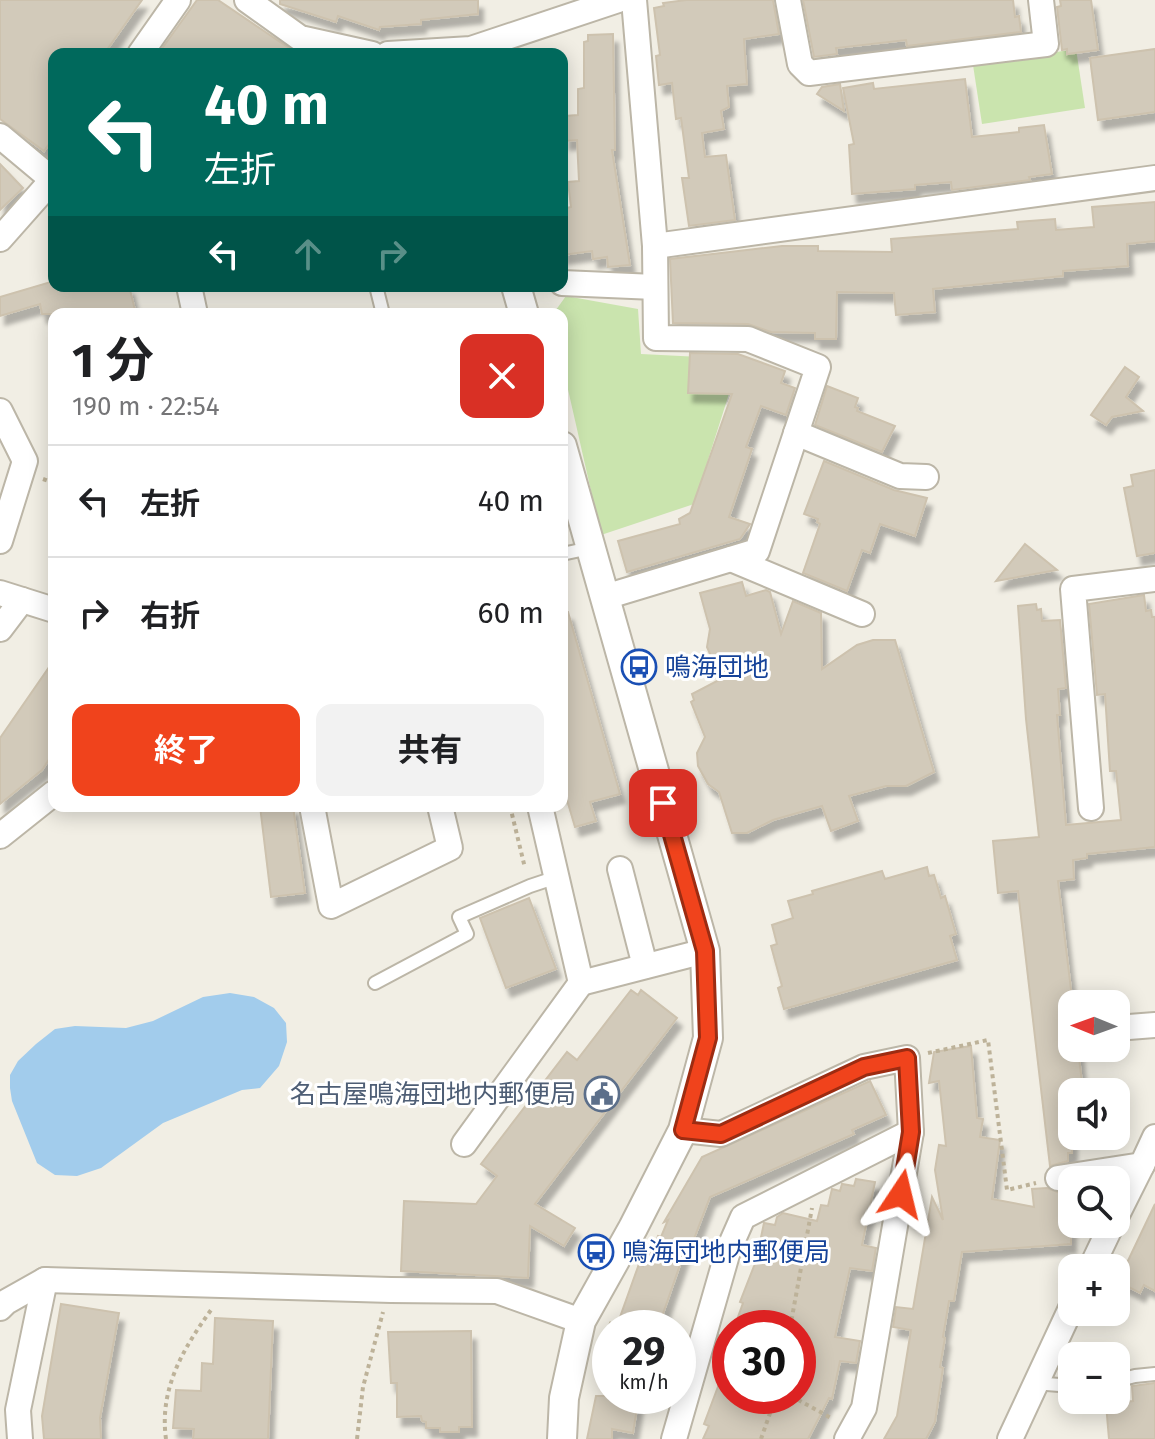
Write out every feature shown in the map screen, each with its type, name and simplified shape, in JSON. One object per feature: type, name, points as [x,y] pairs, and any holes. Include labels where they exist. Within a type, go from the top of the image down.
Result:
[{"type":"street","points":[[144,48],[178,0]]},
{"type":"street","points":[[247,0],[300,38],[345,48]]},
{"type":"street","points":[[474,48],[618,0]]},
{"type":"street","points":[[605,597],[757,551],[818,367],[748,339],[656,338],[655,246],[634,0]]},
{"type":"street","points":[[788,0],[800,64],[809,73],[1046,44],[1041,0]]},
{"type":"street","points":[[0,136],[48,175]]},
{"type":"street","points":[[655,246],[1155,178]]},
{"type":"street","points":[[0,239],[48,187]]},
{"type":"street","points":[[568,283],[655,287]]},
{"type":"street","points":[[0,411],[25,461],[0,541]]},
{"type":"street","points":[[796,433],[900,476],[926,477]]},
{"type":"street","points":[[562,1439],[564,1398],[581,1321],[683,1130],[708,1038],[705,951],[591,548],[568,485]]},
{"type":"street","points":[[731,559],[862,614]]},
{"type":"street","points":[[1091,808],[1073,589],[1155,579]]},
{"type":"street","points":[[0,629],[11,597],[48,608]]},
{"type":"street","points":[[0,836],[48,798]]},
{"type":"street","points":[[313,812],[331,906],[450,848],[441,812]]},
{"type":"street","points":[[541,812],[581,983]]},
{"type":"street","points":[[620,869],[645,966]]},
{"type":"street","points":[[464,1144],[581,983],[705,951]]},
{"type":"street","points":[[1130,1027],[1155,1025]]},
{"type":"street","points":[[683,1130],[721,1134],[864,1067],[907,1058],[911,1132],[864,1408],[850,1434]]},
{"type":"street","points":[[674,1439],[728,1251],[743,1217],[911,1132]]},
{"type":"street","points":[[1130,1189],[1155,1137]]},
{"type":"street","points":[[1130,1167],[1142,1165]]},
{"type":"street","points":[[0,1308],[45,1280],[497,1291],[581,1321]]},
{"type":"street","points":[[20,1439],[9,1409],[45,1280]]},
{"type":"street","points":[[1010,1439],[1062,1326]]},
{"type":"lane","points":[[568,553],[591,548]]},
{"type":"lane","points":[[375,983],[467,934],[459,917],[557,877]]},
{"type":"lane","points":[[1130,1378],[1155,1374]]},
{"type":"lane","points":[[1034,1383],[1058,1385]]},
{"type":"path","points":[[512,812],[530,886]]},
{"type":"path","points":[[907,1058],[988,1040],[1007,1190],[1058,1178]]},
{"type":"path","points":[[793,1310],[817,1180]]},
{"type":"path","points":[[166,1439],[164,1425],[169,1380],[189,1340],[219,1300]]},
{"type":"path","points":[[357,1439],[363,1387],[376,1329],[385,1306]]},
{"type":"path","points":[[816,1412],[850,1434]]},
{"type":"path","points":[[761,1439],[770,1414]]},
{"type":"green space","points":[[1076,49],[1085,108],[982,124],[973,65]]},
{"type":"green space","points":[[566,296],[638,309],[641,354],[740,359],[694,504],[601,535],[568,389],[568,308],[557,308]]},
{"type":"water","points":[[230,993],[254,997],[274,1008],[286,1023],[287,1042],[279,1066],[260,1088],[242,1090],[163,1123],[101,1168],[77,1176],[55,1175],[37,1163],[12,1101],[10,1088],[10,1075],[18,1061],[36,1044],[55,1029],[75,1026],[126,1028],[153,1021],[203,997]]},
{"type":"building","points":[[0,0],[142,0],[108,48],[48,48],[48,145],[44,151],[0,119]]},
{"type":"building","points":[[197,0],[218,0],[289,48],[162,48]]},
{"type":"building","points":[[280,0],[478,0],[478,14],[421,20],[421,24],[380,27],[379,30],[338,16],[336,22],[280,4]]},
{"type":"building","points":[[773,0],[779,34],[744,39],[747,84],[727,86],[729,107],[721,111],[724,129],[702,133],[705,157],[726,155],[735,220],[689,226],[682,178],[689,178],[681,118],[676,119],[672,83],[659,85],[656,56],[660,55],[654,8],[664,6],[663,3]]},
{"type":"building","points":[[803,0],[1013,0],[1021,32],[907,46],[906,40],[836,48],[837,54],[814,57]]},
{"type":"building","points":[[1060,0],[1091,0],[1098,50],[1067,54],[1067,49],[1062,50],[1057,7],[1061,6]]},
{"type":"building","points":[[613,34],[615,150],[612,150],[630,265],[608,267],[607,257],[593,259],[592,251],[568,254],[568,208],[571,207],[568,182],[579,181],[577,140],[568,141],[568,116],[578,115],[578,89],[584,88],[584,42],[588,41],[588,35]]},
{"type":"building","points":[[1155,49],[1155,112],[1098,120],[1090,58]]},
{"type":"building","points":[[965,79],[972,137],[1019,132],[1019,128],[1044,125],[1052,174],[1029,177],[1030,180],[952,190],[951,182],[915,185],[915,189],[852,194],[849,145],[854,144],[843,88],[873,83],[874,89]]},
{"type":"building","points":[[840,84],[844,111],[817,94],[822,87]]},
{"type":"building","points":[[0,164],[23,188],[0,210]]},
{"type":"building","points":[[1155,202],[1155,241],[1127,244],[1128,266],[1063,271],[1063,276],[933,289],[935,312],[896,315],[894,293],[837,292],[836,339],[815,339],[815,333],[771,332],[748,324],[673,323],[670,259],[782,246],[818,246],[818,251],[892,252],[891,239],[1018,229],[1017,222],[1055,219],[1056,230],[1094,227],[1092,207]]},
{"type":"building","points":[[48,283],[48,292],[130,292],[134,308],[48,308],[48,314],[42,314],[40,304],[0,316],[0,297]]},
{"type":"building","points":[[690,353],[738,354],[785,371],[781,383],[795,388],[786,415],[761,406],[746,447],[752,449],[729,517],[750,524],[740,539],[627,572],[618,541],[680,524],[679,519],[690,513],[732,394],[688,393]]},
{"type":"building","points":[[1125,367],[1139,377],[1126,397],[1143,411],[1112,417],[1106,425],[1091,415]]},
{"type":"building","points":[[827,386],[858,398],[857,411],[895,426],[882,452],[815,425]]},
{"type":"building","points":[[824,461],[894,490],[927,498],[915,536],[880,524],[870,553],[862,550],[847,591],[803,573],[820,524],[818,519],[804,514]]},
{"type":"building","points":[[1155,470],[1155,553],[1137,556],[1124,488],[1133,486],[1131,475]]},
{"type":"building","points":[[1025,544],[1057,570],[996,581]]},
{"type":"building","points":[[742,582],[746,596],[766,590],[770,592],[781,634],[793,601],[821,613],[822,669],[857,645],[873,640],[895,640],[934,772],[906,786],[886,786],[849,796],[858,821],[831,831],[822,806],[773,820],[747,833],[732,833],[719,792],[708,784],[698,766],[697,753],[705,737],[691,702],[694,700],[692,694],[721,679],[707,647],[710,629],[700,593]]},
{"type":"building","points":[[1144,595],[1146,611],[1151,610],[1152,617],[1155,617],[1155,847],[1087,854],[1087,858],[1073,860],[1074,879],[1058,881],[1071,990],[1058,990],[1058,1062],[1080,1062],[1081,1078],[1058,1078],[1058,1150],[1072,1150],[1072,1153],[1068,1153],[1068,1161],[1050,1166],[1018,891],[998,893],[993,841],[1039,837],[1018,606],[1036,604],[1037,610],[1041,609],[1042,621],[1060,620],[1066,688],[1058,689],[1060,715],[1057,715],[1066,825],[1121,820],[1116,771],[1110,771],[1105,694],[1097,695],[1089,604]]},
{"type":"building","points":[[568,612],[620,794],[590,802],[596,821],[575,827],[568,803]]},
{"type":"building","points":[[48,669],[48,761],[42,770],[0,804],[0,738]]},
{"type":"building","points":[[261,812],[294,812],[305,893],[271,897]]},
{"type":"building","points":[[927,867],[929,876],[934,875],[941,898],[945,896],[956,934],[950,936],[957,960],[784,1009],[778,988],[782,986],[771,946],[777,944],[772,925],[793,918],[788,901],[882,871],[885,879]]},
{"type":"building","points":[[529,898],[556,969],[506,988],[480,918]]},
{"type":"building","points":[[631,990],[638,995],[641,990],[677,1018],[535,1204],[575,1228],[564,1246],[530,1226],[528,1278],[401,1271],[404,1201],[476,1204],[497,1176],[481,1164],[567,1052],[577,1060]]},
{"type":"building","points":[[971,1046],[977,1118],[983,1119],[980,1137],[1000,1140],[992,1199],[1034,1207],[1032,1189],[1047,1188],[1058,1192],[1058,1238],[1071,1238],[1071,1244],[962,1252],[954,1301],[949,1301],[943,1337],[940,1367],[943,1368],[935,1422],[926,1439],[884,1439],[897,1416],[911,1330],[893,1327],[896,1307],[913,1309],[932,1197],[943,1220],[935,1170],[939,1145],[946,1146],[939,1081],[929,1083],[934,1052]]},
{"type":"building","points":[[870,1081],[886,1115],[852,1130],[854,1134],[710,1197],[692,1244],[688,1242],[664,1310],[623,1310],[639,1264],[643,1266],[649,1246],[654,1248],[658,1236],[661,1237],[668,1220],[664,1222],[702,1157]]},
{"type":"building","points":[[856,1179],[875,1182],[862,1245],[876,1248],[872,1271],[850,1268],[835,1337],[860,1341],[856,1363],[840,1361],[832,1399],[829,1398],[808,1439],[703,1439],[709,1426],[704,1424],[712,1403],[712,1414],[816,1414],[816,1310],[740,1310],[743,1303],[740,1302],[763,1243],[760,1242],[764,1223],[775,1225],[777,1217],[783,1213],[817,1221],[821,1205],[828,1206],[832,1189],[840,1191],[842,1184],[854,1186]]},
{"type":"building","points":[[1155,1204],[1155,1291],[1144,1285],[1140,1293],[1130,1288],[1130,1256]]},
{"type":"building","points":[[61,1304],[119,1313],[100,1418],[101,1439],[44,1439],[42,1416]]},
{"type":"building","points":[[215,1318],[273,1321],[268,1439],[193,1439],[194,1429],[173,1428],[176,1390],[201,1391],[202,1363],[213,1364]]},
{"type":"building","points":[[471,1331],[472,1427],[459,1427],[459,1432],[440,1432],[440,1428],[426,1428],[421,1416],[397,1417],[397,1383],[391,1383],[388,1332]]},
{"type":"building","points":[[1155,1383],[1155,1439],[1109,1439],[1107,1414],[1130,1414],[1132,1386]]},
{"type":"building","points":[[592,1414],[636,1414],[633,1433],[612,1429],[612,1439],[587,1439]]},
{"type":"place","name":"鳴海団地","points":[[639,667]]},
{"type":"place","name":"名古屋鳴海団地内郵便局","points":[[602,1094]]},
{"type":"place","name":"鳴海団地内郵便局","points":[[596,1252]]},
{"type":"route","points":[[663,803],[705,951],[708,1038],[683,1130],[721,1134],[864,1067],[907,1058],[911,1132],[901,1194]]}]
